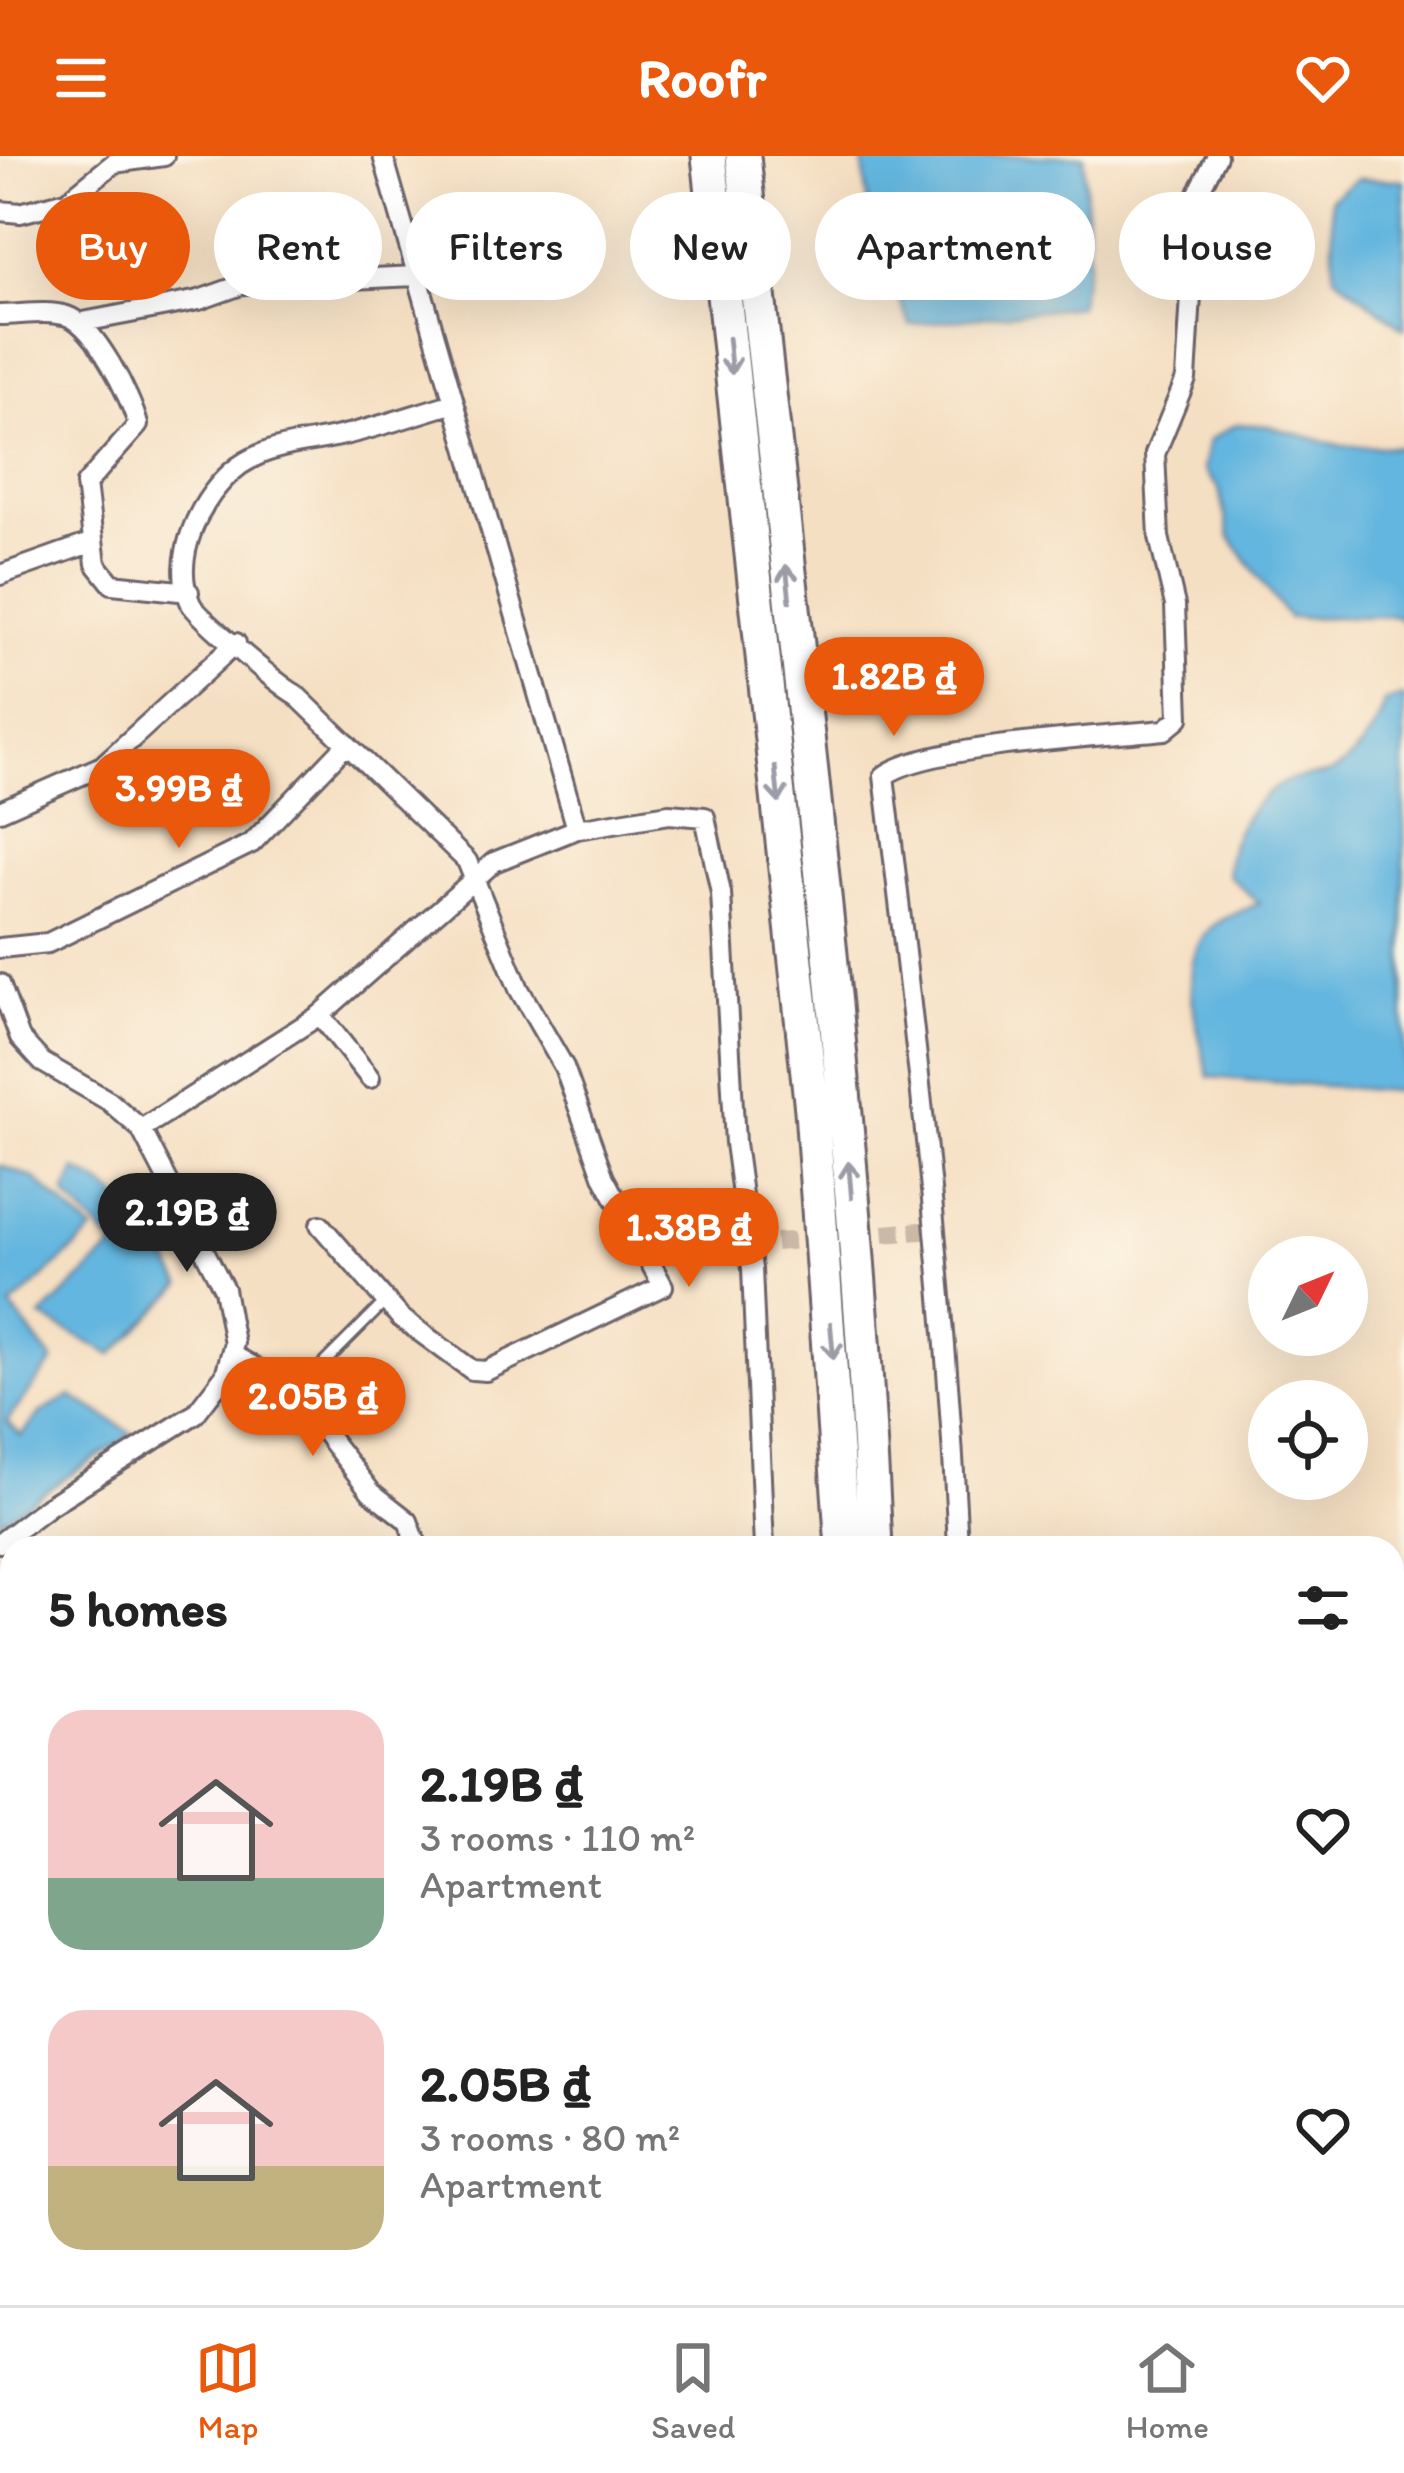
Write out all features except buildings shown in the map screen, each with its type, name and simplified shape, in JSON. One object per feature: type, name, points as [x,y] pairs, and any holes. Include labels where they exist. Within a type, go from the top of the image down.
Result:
[{"type":"highway","points":[[709,156],[812,1110],[836,1383],[842,1536]]},
{"type":"highway","points":[[743,156],[842,1098],[867,1378],[874,1536]]},
{"type":"street","points":[[0,211],[20,213],[67,201],[114,163],[164,156]]},
{"type":"street","points":[[383,156],[406,240]]},
{"type":"street","points":[[957,1536],[951,1404],[917,1029],[884,776],[897,766],[960,754],[1165,730],[1179,718],[1174,605],[1159,537],[1155,454],[1186,379],[1197,195],[1217,156]]},
{"type":"street","points":[[0,315],[61,314],[83,322],[199,300],[244,284],[406,276]]},
{"type":"street","points":[[423,300],[577,829]]},
{"type":"street","points":[[83,322],[132,404],[138,425],[86,484],[95,564],[112,584],[189,592]]},
{"type":"street","points":[[320,1225],[386,1301],[472,1370],[486,1371],[663,1286],[604,1178],[564,1067],[519,989],[467,861],[347,744],[192,608],[181,561],[206,501],[238,467],[284,444],[335,437],[451,404]]},
{"type":"street","points":[[0,575],[93,542]]},
{"type":"street","points":[[0,811],[102,766],[236,643]]},
{"type":"street","points":[[0,948],[48,943],[252,843],[347,744]]},
{"type":"street","points":[[141,1130],[320,1015],[494,862],[577,829],[695,812],[705,817],[713,835],[735,1143],[752,1269],[763,1536]]},
{"type":"street","points":[[0,984],[20,1038],[42,1062],[110,1101],[141,1130],[224,1289],[234,1343],[226,1375],[195,1414],[10,1536]]},
{"type":"street","points":[[320,1015],[370,1078]]},
{"type":"street","points":[[231,1354],[295,1393],[371,1492],[408,1521],[414,1536]]},
{"type":"lane","points":[[295,1393],[386,1301]]},
{"type":"water","points":[[862,156],[1084,156],[1085,192],[866,192]]},
{"type":"water","points":[[1357,179],[1404,180],[1404,329],[1334,275],[1331,198]]},
{"type":"water","points":[[899,300],[1079,300],[1078,306],[910,325]]},
{"type":"water","points":[[1237,424],[1268,426],[1342,446],[1404,447],[1404,622],[1395,616],[1288,618],[1230,537],[1219,489],[1203,469],[1209,440]]},
{"type":"water","points":[[1404,696],[1404,1092],[1209,1077],[1192,1002],[1193,963],[1209,930],[1259,903],[1228,875],[1231,848],[1242,822],[1283,783],[1330,773],[1347,761],[1372,732],[1384,702]]},
{"type":"water","points":[[0,1165],[34,1178],[93,1232],[11,1307],[53,1361],[7,1421],[21,1436],[42,1412],[71,1396],[133,1434],[0,1521]]},
{"type":"water","points":[[76,1170],[111,1192],[138,1218],[182,1285],[112,1355],[41,1317],[115,1246],[65,1195]]},
{"type":"tunnel","points":[[749,1244],[935,1230]]}]
